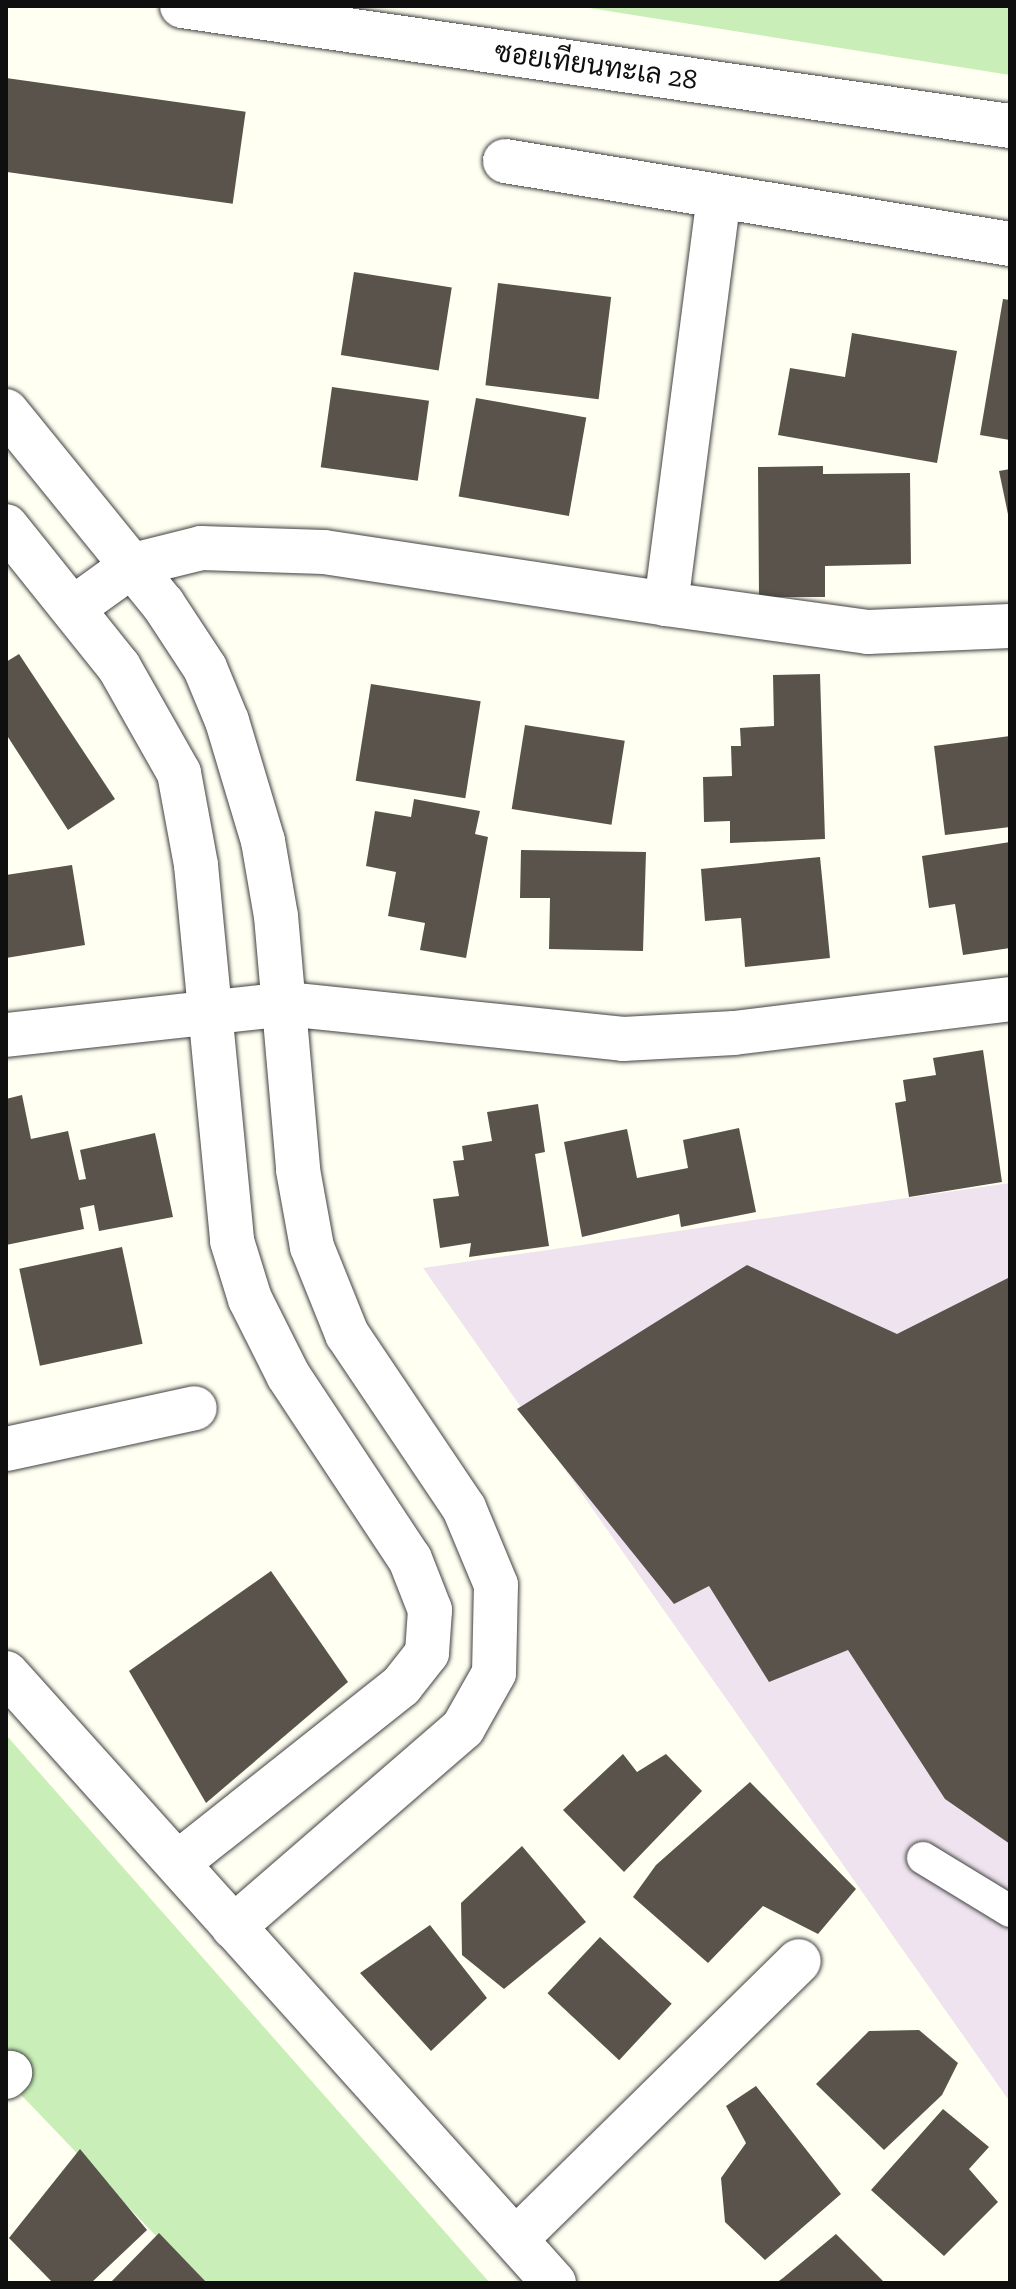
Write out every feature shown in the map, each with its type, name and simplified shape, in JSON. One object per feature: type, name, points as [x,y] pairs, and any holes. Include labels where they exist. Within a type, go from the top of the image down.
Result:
[{"type":"street","name":"ซอยเทียนทะเล 28","points":[[182,6],[1010,126]]},
{"type":"street","points":[[505,161],[1010,244]]},
{"type":"street","points":[[666,604],[719,197]]},
{"type":"street","points":[[6,411],[133,565],[205,668],[247,775],[286,1004],[298,1170],[312,1247],[347,1334],[482,1541],[496,1585],[494,1673],[463,1728],[233,1927]]},
{"type":"street","points":[[6,526],[76,606],[179,773],[211,1013],[228,1209],[250,1299],[356,1487],[410,1559],[430,1610],[427,1653],[363,1721],[178,1863]]},
{"type":"street","points":[[76,606],[133,565],[201,548],[324,552],[868,632],[1010,626]]},
{"type":"street","points":[[6,1035],[286,1004],[623,1039],[734,1033],[1010,999]]},
{"type":"street","points":[[6,1449],[195,1408]]},
{"type":"street","points":[[427,1653],[494,1673]]},
{"type":"street","points":[[6,1673],[517,2238],[554,2283]]},
{"type":"street","points":[[517,2238],[799,1961]]},
{"type":"lane","points":[[923,1858],[1010,1911]]},
{"type":"shaded area","points":[[1010,1183],[1010,2102],[423,1268]]},
{"type":"green space","points":[[577,6],[1010,6],[1010,75]]},
{"type":"green space","points":[[6,1735],[490,2283],[201,2283],[6,2079]]},
{"type":"building","points":[[6,78],[246,112],[233,204],[6,172]]},
{"type":"building","points":[[354,272],[452,287],[439,370],[341,355]]},
{"type":"building","points":[[498,283],[611,297],[599,399],[485,385]]},
{"type":"building","points":[[1003,299],[1010,300],[1010,440],[980,435]]},
{"type":"building","points":[[852,333],[957,351],[937,463],[778,435],[790,368],[845,377]]},
{"type":"building","points":[[332,387],[429,401],[418,481],[321,467]]},
{"type":"building","points":[[476,398],[586,417],[569,516],[459,496]]},
{"type":"building","points":[[823,466],[823,474],[910,473],[911,564],[825,566],[825,597],[759,597],[758,467]]},
{"type":"building","points":[[1010,469],[1010,519],[1009,519],[999,471]]},
{"type":"building","points":[[19,654],[115,799],[68,830],[6,734],[6,662]]},
{"type":"building","points":[[820,674],[825,839],[730,843],[730,821],[704,822],[703,777],[732,776],[731,746],[741,746],[740,728],[774,726],[773,675]]},
{"type":"building","points":[[371,684],[481,701],[465,798],[356,781]]},
{"type":"building","points":[[525,725],[625,741],[611,825],[512,809]]},
{"type":"building","points":[[1010,736],[1010,827],[945,835],[934,746]]},
{"type":"building","points":[[414,799],[480,811],[475,834],[488,837],[466,958],[420,950],[425,923],[388,916],[396,872],[366,866],[375,811],[411,817]]},
{"type":"building","points":[[1010,842],[1010,948],[963,955],[955,904],[929,908],[922,856]]},
{"type":"building","points":[[521,850],[646,852],[643,951],[549,949],[550,898],[520,898]]},
{"type":"building","points":[[820,857],[830,958],[745,967],[741,918],[705,921],[701,869]]},
{"type":"building","points":[[72,865],[85,945],[6,958],[6,875]]},
{"type":"building","points":[[983,1050],[1002,1182],[909,1197],[895,1103],[906,1101],[903,1080],[936,1075],[933,1058]]},
{"type":"building","points":[[22,1095],[31,1139],[68,1131],[79,1180],[86,1179],[80,1150],[155,1133],[173,1217],[99,1231],[94,1205],[80,1208],[84,1229],[6,1245],[6,1099]]},
{"type":"building","points":[[538,1104],[545,1152],[535,1154],[549,1246],[469,1257],[471,1243],[440,1248],[433,1199],[459,1196],[453,1161],[464,1160],[462,1146],[492,1141],[487,1112]]},
{"type":"building","points":[[739,1128],[756,1212],[681,1227],[679,1214],[582,1237],[564,1142],[627,1129],[637,1178],[688,1168],[683,1140]]},
{"type":"building","points":[[122,1247],[143,1344],[40,1366],[19,1269]]},
{"type":"building","points":[[747,1265],[897,1334],[1010,1277],[1010,1844],[945,1799],[848,1650],[769,1682],[709,1586],[674,1604],[517,1409]]},
{"type":"building","points":[[271,1571],[348,1682],[206,1803],[129,1671]]},
{"type":"building","points":[[623,1754],[637,1772],[666,1754],[702,1791],[624,1872],[563,1810]]},
{"type":"building","points":[[750,1782],[856,1889],[818,1934],[763,1906],[708,1963],[633,1897],[656,1865]]},
{"type":"building","points":[[522,1846],[586,1922],[504,1989],[462,1955],[461,1903]]},
{"type":"building","points":[[430,1925],[487,1998],[431,2051],[360,1973]]},
{"type":"building","points":[[600,1937],[672,2004],[619,2060],[547,1993]]},
{"type":"building","points":[[919,2030],[958,2063],[942,2095],[884,2150],[816,2084],[869,2031]]},
{"type":"building","points":[[756,2086],[841,2194],[765,2260],[725,2222],[721,2178],[746,2143],[726,2106]]},
{"type":"building","points":[[943,2109],[989,2147],[969,2169],[998,2202],[944,2256],[871,2190]]},
{"type":"building","points":[[80,2149],[147,2230],[91,2283],[53,2283],[9,2238]]},
{"type":"building","points":[[159,2233],[207,2283],[110,2283]]},
{"type":"building","points":[[836,2234],[885,2283],[776,2283],[783,2278]]}]
